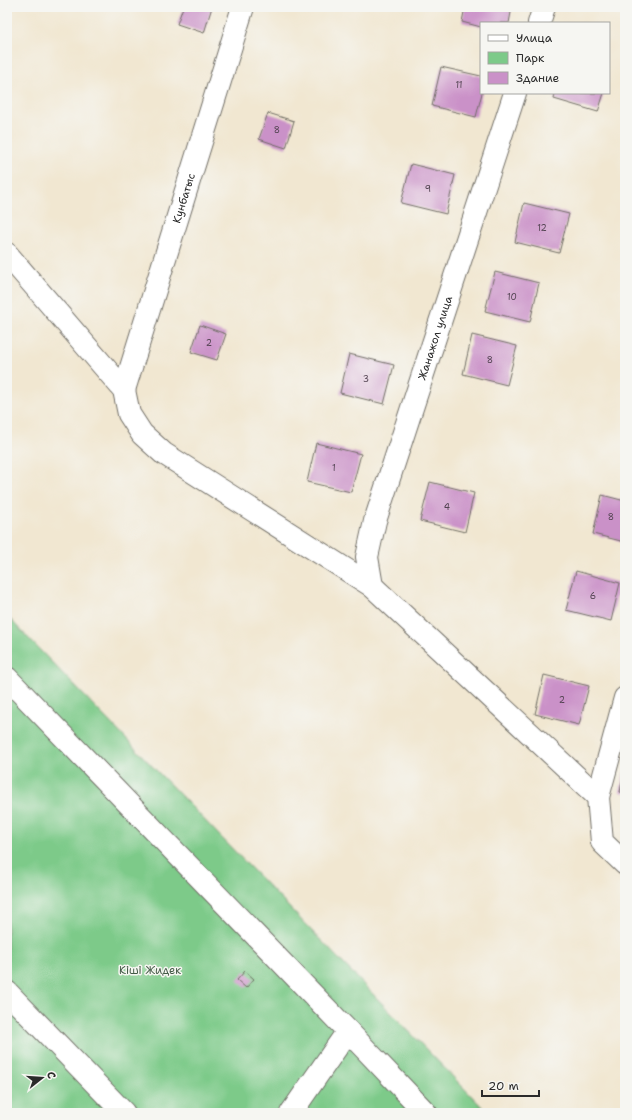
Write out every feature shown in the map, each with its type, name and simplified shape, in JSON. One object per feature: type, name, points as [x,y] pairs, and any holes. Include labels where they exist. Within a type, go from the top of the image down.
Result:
[{"type":"street","name":"Кунбатыс","points":[[124,390],[243,7]]},
{"type":"street","points":[[538,22],[544,7]]},
{"type":"street","name":"Жанажол улица","points":[[372,586],[367,557],[375,521],[515,94]]},
{"type":"street","points":[[7,254],[124,390],[129,414],[142,434],[163,453],[372,586],[598,797]]},
{"type":"street","points":[[7,678],[348,1030],[426,1113]]},
{"type":"street","points":[[625,698],[598,797],[602,842],[625,864]]},
{"type":"street","points":[[7,992],[124,1113]]},
{"type":"street","points":[[291,1113],[348,1030]]},
{"type":"green space","name":"Кіші Жидек","points":[[7,616],[488,1113],[7,1113]]},
{"type":"building","points":[[183,7],[212,7],[204,33],[177,24]]},
{"type":"building","points":[[465,7],[512,7],[509,22],[480,22],[480,27],[462,22]]},
{"type":"building","points":[[441,67],[480,76],[480,94],[482,94],[476,117],[432,106]]},
{"type":"building","points":[[555,94],[604,94],[598,112],[554,99]]},
{"type":"building","points":[[268,113],[294,121],[286,148],[259,139]]},
{"type":"building","points":[[411,164],[455,175],[446,214],[401,203]]},
{"type":"building","points":[[524,203],[569,214],[559,253],[515,242]]},
{"type":"building","points":[[495,272],[539,283],[530,322],[485,311]]},
{"type":"building","points":[[200,325],[226,334],[217,360],[191,352]]},
{"type":"building","points":[[472,335],[517,346],[507,385],[463,374]]},
{"type":"building","points":[[349,354],[394,365],[384,404],[340,393]]},
{"type":"building","points":[[316,443],[361,454],[351,492],[307,482]]},
{"type":"building","points":[[430,482],[474,493],[465,532],[420,521]]},
{"type":"building","points":[[602,495],[625,501],[625,542],[593,534]]},
{"type":"building","points":[[576,571],[620,583],[611,621],[566,610]]},
{"type":"building","points":[[544,675],[589,686],[579,725],[535,714]]},
{"type":"building","points":[[625,772],[625,793],[620,792]]},
{"type":"building","points":[[245,971],[254,979],[246,988],[237,980]]}]
